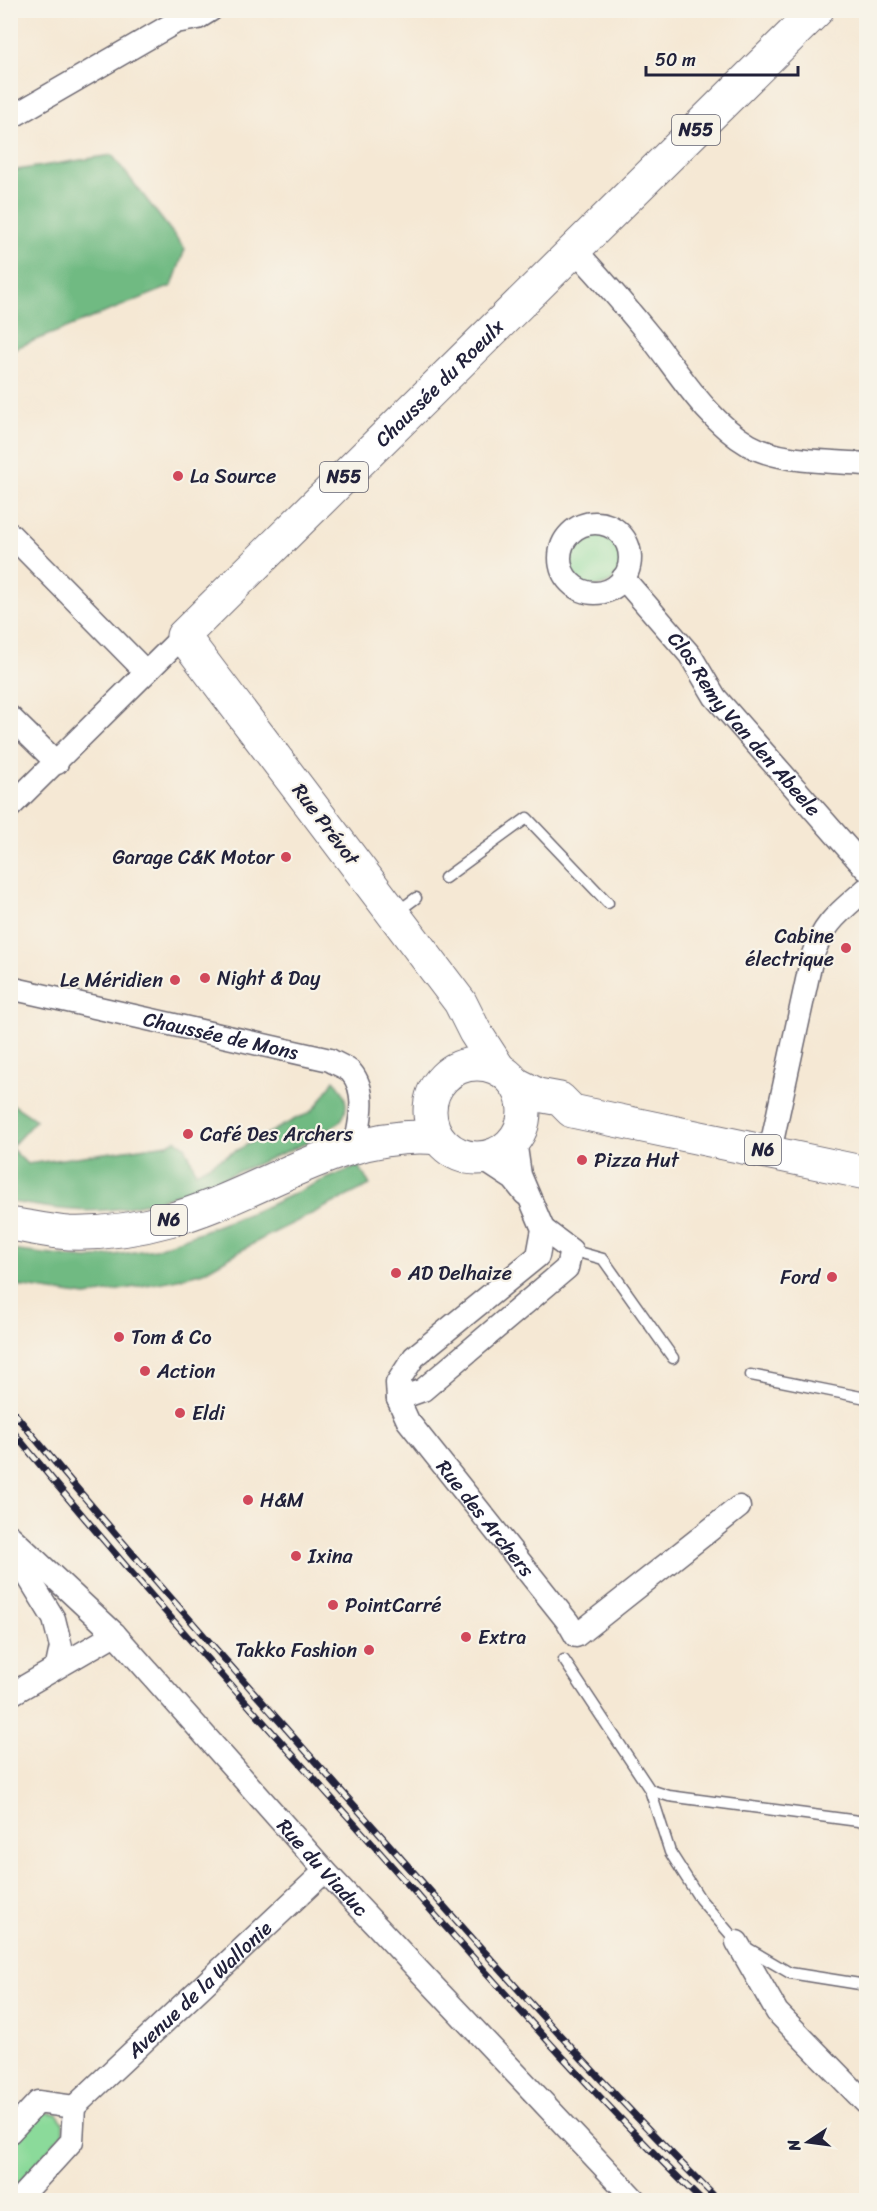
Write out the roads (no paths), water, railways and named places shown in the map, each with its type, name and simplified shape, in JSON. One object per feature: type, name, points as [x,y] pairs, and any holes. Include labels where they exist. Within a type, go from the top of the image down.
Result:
[{"type":"main road","name":"Chaussée du Roeulx","points":[[183,636],[817,10]]},
{"type":"main road","name":"Rue Prévot","points":[[183,636],[405,906],[466,1015],[507,1076]]},
{"type":"main road","points":[[453,1070],[476,1064],[507,1076],[522,1098],[525,1113],[518,1134],[505,1149],[494,1156],[481,1158],[460,1155],[448,1148],[438,1138],[430,1117],[432,1095],[453,1070],[461,1052],[466,1015]]},
{"type":"main road","name":"N6","points":[[507,1076],[538,1095],[560,1100],[572,1111],[867,1173]]},
{"type":"main road","name":"N6","points":[[364,1144],[393,1120],[413,1110],[432,1095]]},
{"type":"main road","points":[[518,1134],[572,1111]]},
{"type":"main road","name":"N6","points":[[10,1224],[68,1233],[99,1233],[161,1222],[202,1209],[364,1144],[422,1136],[438,1138]]},
{"type":"street","points":[[10,118],[172,16],[198,18],[211,10]]},
{"type":"street","points":[[575,250],[645,331],[700,400],[727,429],[750,445],[770,453],[805,460],[867,464]]},
{"type":"street","points":[[10,534],[146,672]]},
{"type":"street","name":"Clos Remy Van den Abeele","points":[[623,578],[690,655],[715,697],[867,869]]},
{"type":"street","name":"Chaussée du Roeulx","points":[[10,807],[183,636]]},
{"type":"street","points":[[10,717],[57,763]]},
{"type":"street","points":[[770,1151],[812,957],[819,937],[829,922],[867,889]]},
{"type":"street","name":"Chaussée de Mons","points":[[10,988],[330,1060],[351,1072],[361,1093],[364,1144]]},
{"type":"street","points":[[518,1134],[520,1175],[529,1200],[543,1229],[572,1250],[567,1268],[423,1389],[398,1399],[397,1383],[414,1357],[538,1256],[543,1229]]},
{"type":"street","points":[[481,1158],[513,1179],[529,1200]]},
{"type":"street","name":"Rue des Archers","points":[[398,1399],[408,1421],[568,1622],[576,1636],[739,1507]]},
{"type":"street","name":"Rue du Viaduc","points":[[10,1536],[115,1634],[325,1871],[635,2200]]},
{"type":"street","points":[[10,1547],[54,1619],[61,1647],[57,1666]]},
{"type":"street","points":[[10,1695],[115,1634]]},
{"type":"street","name":"Avenue de la Wallonie","points":[[74,2107],[325,1871]]},
{"type":"street","points":[[737,1942],[777,2012],[867,2103]]},
{"type":"street","points":[[10,2132],[38,2102],[74,2107],[72,2141],[29,2197]]},
{"type":"lane","points":[[445,878],[527,818],[608,903]]},
{"type":"lane","points":[[572,1250],[603,1259],[673,1358]]},
{"type":"lane","points":[[751,1375],[867,1398]]},
{"type":"lane","points":[[564,1660],[650,1790],[670,1852],[700,1899],[737,1942],[790,1973],[867,1985]]},
{"type":"lane","points":[[650,1790],[669,1796],[867,1822]]},
{"type":"railway","points":[[10,1408],[183,1612],[448,1911],[581,2058],[718,2200]]},
{"type":"railway","points":[[10,1428],[182,1631],[485,1971],[656,2156],[701,2200]]},
{"type":"place","name":"La Source","points":[[178,476]]},
{"type":"place","name":"Garage C&K Motor","points":[[286,857]]},
{"type":"place","name":"Cabine électrique","points":[[846,948]]},
{"type":"place","name":"Night & Day","points":[[205,978]]},
{"type":"place","name":"Le Méridien","points":[[175,980]]},
{"type":"place","name":"Café Des Archers","points":[[188,1134]]},
{"type":"place","name":"Pizza Hut","points":[[582,1160]]},
{"type":"place","name":"AD Delhaize","points":[[396,1273]]},
{"type":"place","name":"Ford","points":[[832,1277]]},
{"type":"place","name":"Tom & Co","points":[[119,1337]]},
{"type":"place","name":"Action","points":[[145,1371]]},
{"type":"place","name":"Eldi","points":[[180,1413]]},
{"type":"place","name":"H&M","points":[[248,1500]]},
{"type":"place","name":"Ixina","points":[[296,1556]]},
{"type":"place","name":"PointCarré","points":[[333,1605]]},
{"type":"place","name":"Extra","points":[[466,1637]]},
{"type":"place","name":"Takko Fashion","points":[[369,1650]]}]
